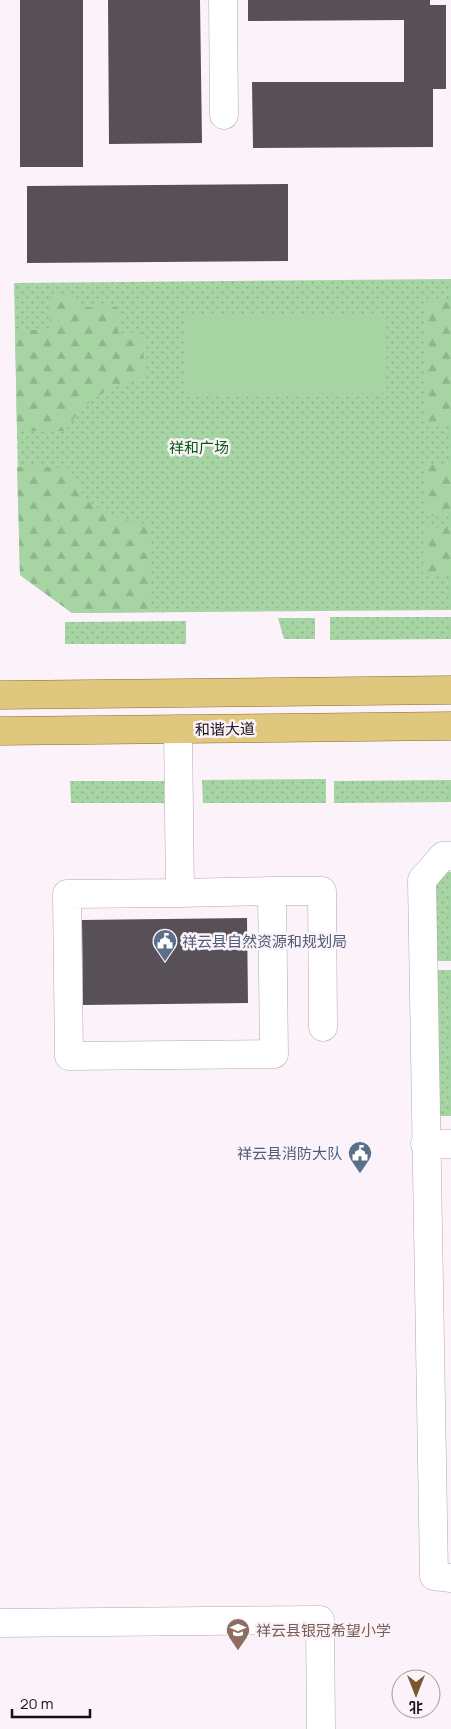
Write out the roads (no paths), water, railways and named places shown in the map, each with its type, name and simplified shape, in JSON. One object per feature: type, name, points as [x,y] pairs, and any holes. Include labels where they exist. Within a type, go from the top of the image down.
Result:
[{"type":"main road","points":[[0,695],[451,690]]},
{"type":"main road","name":"和谐大道","points":[[0,731],[451,726]]},
{"type":"lane","points":[[222,0],[224,115]]},
{"type":"lane","points":[[178,729],[180,893]]},
{"type":"lane","points":[[451,856],[443,856],[422,880],[438,1144],[441,1370],[434,1576],[451,1578]]},
{"type":"lane","points":[[272,891],[274,1054],[69,1056],[67,894],[272,891],[322,891],[323,1026]]},
{"type":"lane","points":[[0,1623],[320,1620],[321,1729]]},
{"type":"place","name":"祥云县自然资源和规划局","points":[[165,962]]},
{"type":"place","name":"祥云县消防大队","points":[[360,1174]]},
{"type":"place","name":"祥云县银冠希望小学","points":[[238,1651]]},
{"type":"park label","name":"祥和广场","points":[[199,447]]}]
